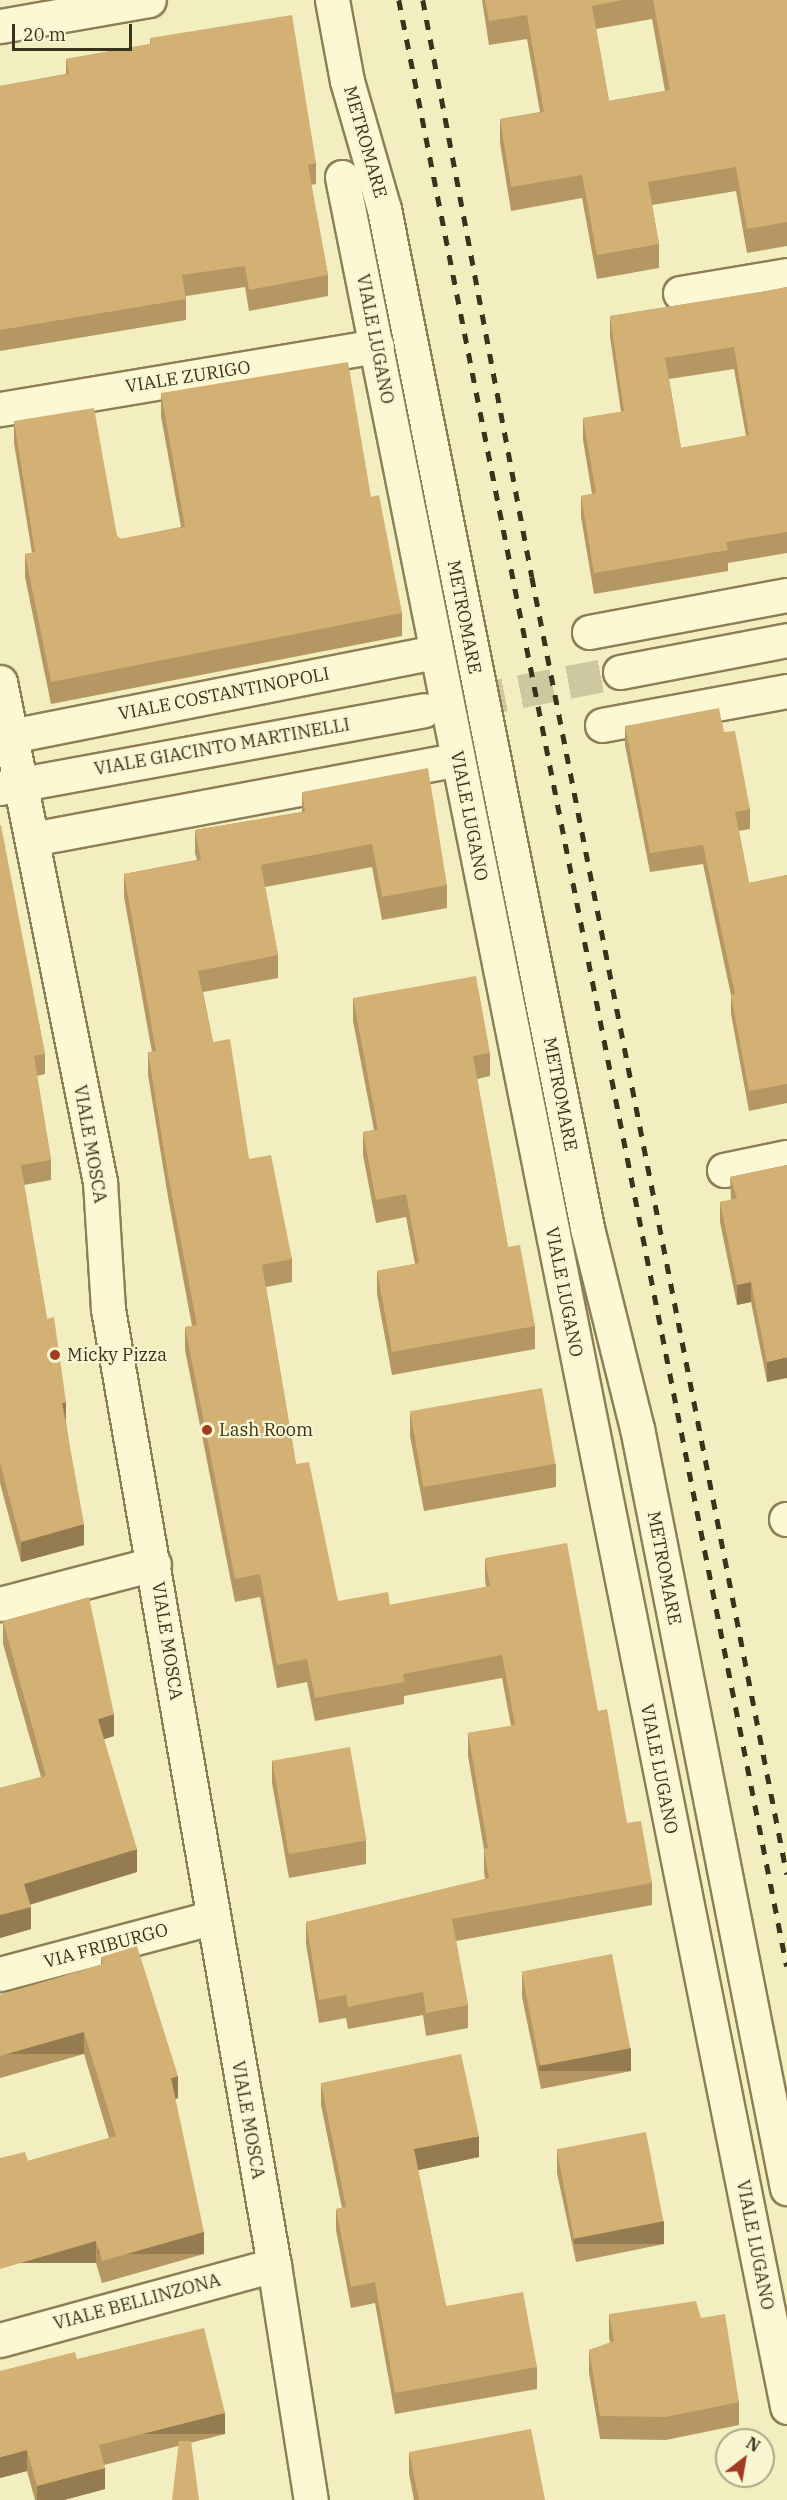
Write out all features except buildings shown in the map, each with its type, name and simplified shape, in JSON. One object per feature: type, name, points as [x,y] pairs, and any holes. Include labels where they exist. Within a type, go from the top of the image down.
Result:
[{"type":"street","points":[[0,26],[149,0]]},
{"type":"street","name":"METROMARE","points":[[332,0],[347,81],[384,209],[582,1205],[637,1428],[787,2188]]},
{"type":"street","name":"VIALE LUGANO","points":[[342,177],[787,2408]]},
{"type":"street","points":[[680,293],[787,276]]},
{"type":"street","name":"VIALE ZURIGO","points":[[0,409],[377,346]]},
{"type":"street","points":[[589,632],[787,595]]},
{"type":"street","points":[[620,672],[787,640]]},
{"type":"street","name":"VIALE COSTANTINOPOLI","points":[[11,736],[436,652]]},
{"type":"street","name":"VIALE MOSCA","points":[[0,681],[11,736],[10,786],[32,839],[100,1182],[108,1309],[154,1564],[211,1918],[274,2265],[311,2500]]},
{"type":"street","points":[[602,725],[787,691]]},
{"type":"street","name":"VIALE GIACINTO MARTINELLI","points":[[10,786],[423,710]]},
{"type":"street","points":[[32,839],[458,759]]},
{"type":"street","points":[[724,1170],[787,1157]]},
{"type":"street","points":[[0,1604],[154,1564]]},
{"type":"street","name":"VIA FRIBURGO","points":[[0,1974],[211,1918]]},
{"type":"street","name":"VIALE BELLINZONA","points":[[0,2340],[274,2265]]},
{"type":"tunnel","points":[[424,710],[620,672]]},
{"type":"railway","points":[[399,0],[787,1966]]},
{"type":"railway","points":[[423,0],[532,577],[787,1874]]},
{"type":"place","name":"Micky Pizza","points":[[55,1355]]},
{"type":"place","name":"Lash Room","points":[[207,1430]]}]
